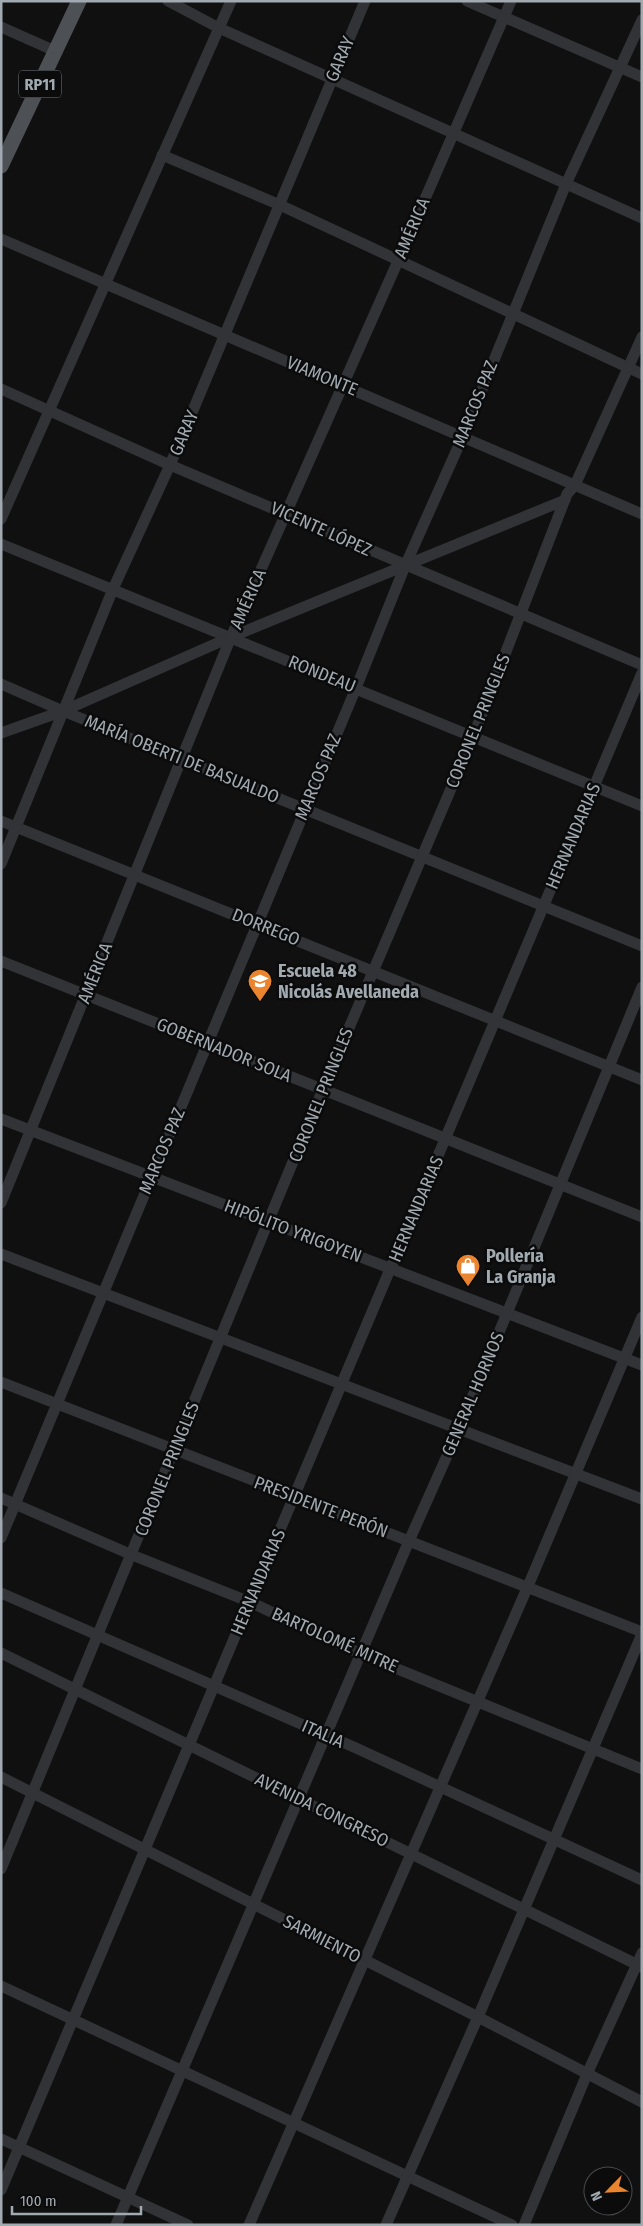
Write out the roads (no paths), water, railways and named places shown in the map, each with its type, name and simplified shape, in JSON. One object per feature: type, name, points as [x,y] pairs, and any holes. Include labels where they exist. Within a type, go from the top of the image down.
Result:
[{"type":"main road","name":"RP11","points":[[1,166],[79,1]]},
{"type":"street","points":[[168,1],[219,28],[642,218]]},
{"type":"street","points":[[1,519],[231,1]]},
{"type":"street","name":"GARAY","points":[[1,864],[113,589],[170,464],[365,1]]},
{"type":"street","points":[[467,1],[642,77]]},
{"type":"street","name":"AMÉRICA","points":[[1,1203],[231,637],[511,1]]},
{"type":"street","name":"MARCOS PAZ","points":[[1,1538],[566,184],[642,20]]},
{"type":"street","points":[[1,26],[55,51]]},
{"type":"street","points":[[162,155],[280,205],[642,374]]},
{"type":"street","name":"VIAMONTE","points":[[1,239],[642,514]]},
{"type":"street","name":"CORONEL PRINGLES","points":[[1,1869],[323,1089],[474,737],[520,613],[565,500],[575,485],[642,337]]},
{"type":"street","name":"VICENTE LÓPEZ","points":[[1,389],[405,566],[642,666]]},
{"type":"street","points":[[1,733],[63,711],[231,637],[565,500]]},
{"type":"street","name":"RONDEAU","points":[[1,544],[642,806]]},
{"type":"street","name":"HERNANDARIAS","points":[[1,2190],[144,1849],[215,1686],[293,1497],[392,1269],[642,673]]},
{"type":"street","name":"MARÍA OBERTI DE BASUALDO","points":[[1,684],[63,711],[642,946]]},
{"type":"street","name":"DORREGO","points":[[1,821],[642,1080]]},
{"type":"street","name":"GOBERNADOR SOLA","points":[[1,961],[642,1217]]},
{"type":"street","name":"GENERAL HORNOS","points":[[116,2225],[409,1541],[459,1429],[642,987]]},
{"type":"street","name":"HIPÓLITO YRIGOYEN","points":[[1,1118],[642,1365]]},
{"type":"street","points":[[1,1254],[642,1499]]},
{"type":"street","points":[[249,2225],[528,1586],[642,1317]]},
{"type":"street","name":"PRESIDENTE PERÓN","points":[[1,1382],[293,1497],[528,1586],[642,1633]]},
{"type":"street","name":"BARTOLOMÉ MITRE","points":[[1,1498],[132,1555],[250,1602],[361,1654],[642,1769]]},
{"type":"street","name":"ITALIA","points":[[1,1593],[326,1735],[642,1880]]},
{"type":"street","points":[[386,2225],[478,2017],[642,1633]]},
{"type":"street","name":"AVENIDA CONGRESO","points":[[1,1653],[639,1966]]},
{"type":"street","name":"SARMIENTO","points":[[1,1777],[478,2017],[642,2102]]},
{"type":"street","points":[[524,2225],[587,2074],[639,1966],[642,1953]]},
{"type":"street","points":[[1,1986],[512,2225]]},
{"type":"street","points":[[1,2139],[188,2225]]},
{"type":"place","name":"Escuela 48 Nicolás Avellaneda","points":[[260,1002]]},
{"type":"place","name":"Pollería La Granja","points":[[468,1287]]}]
